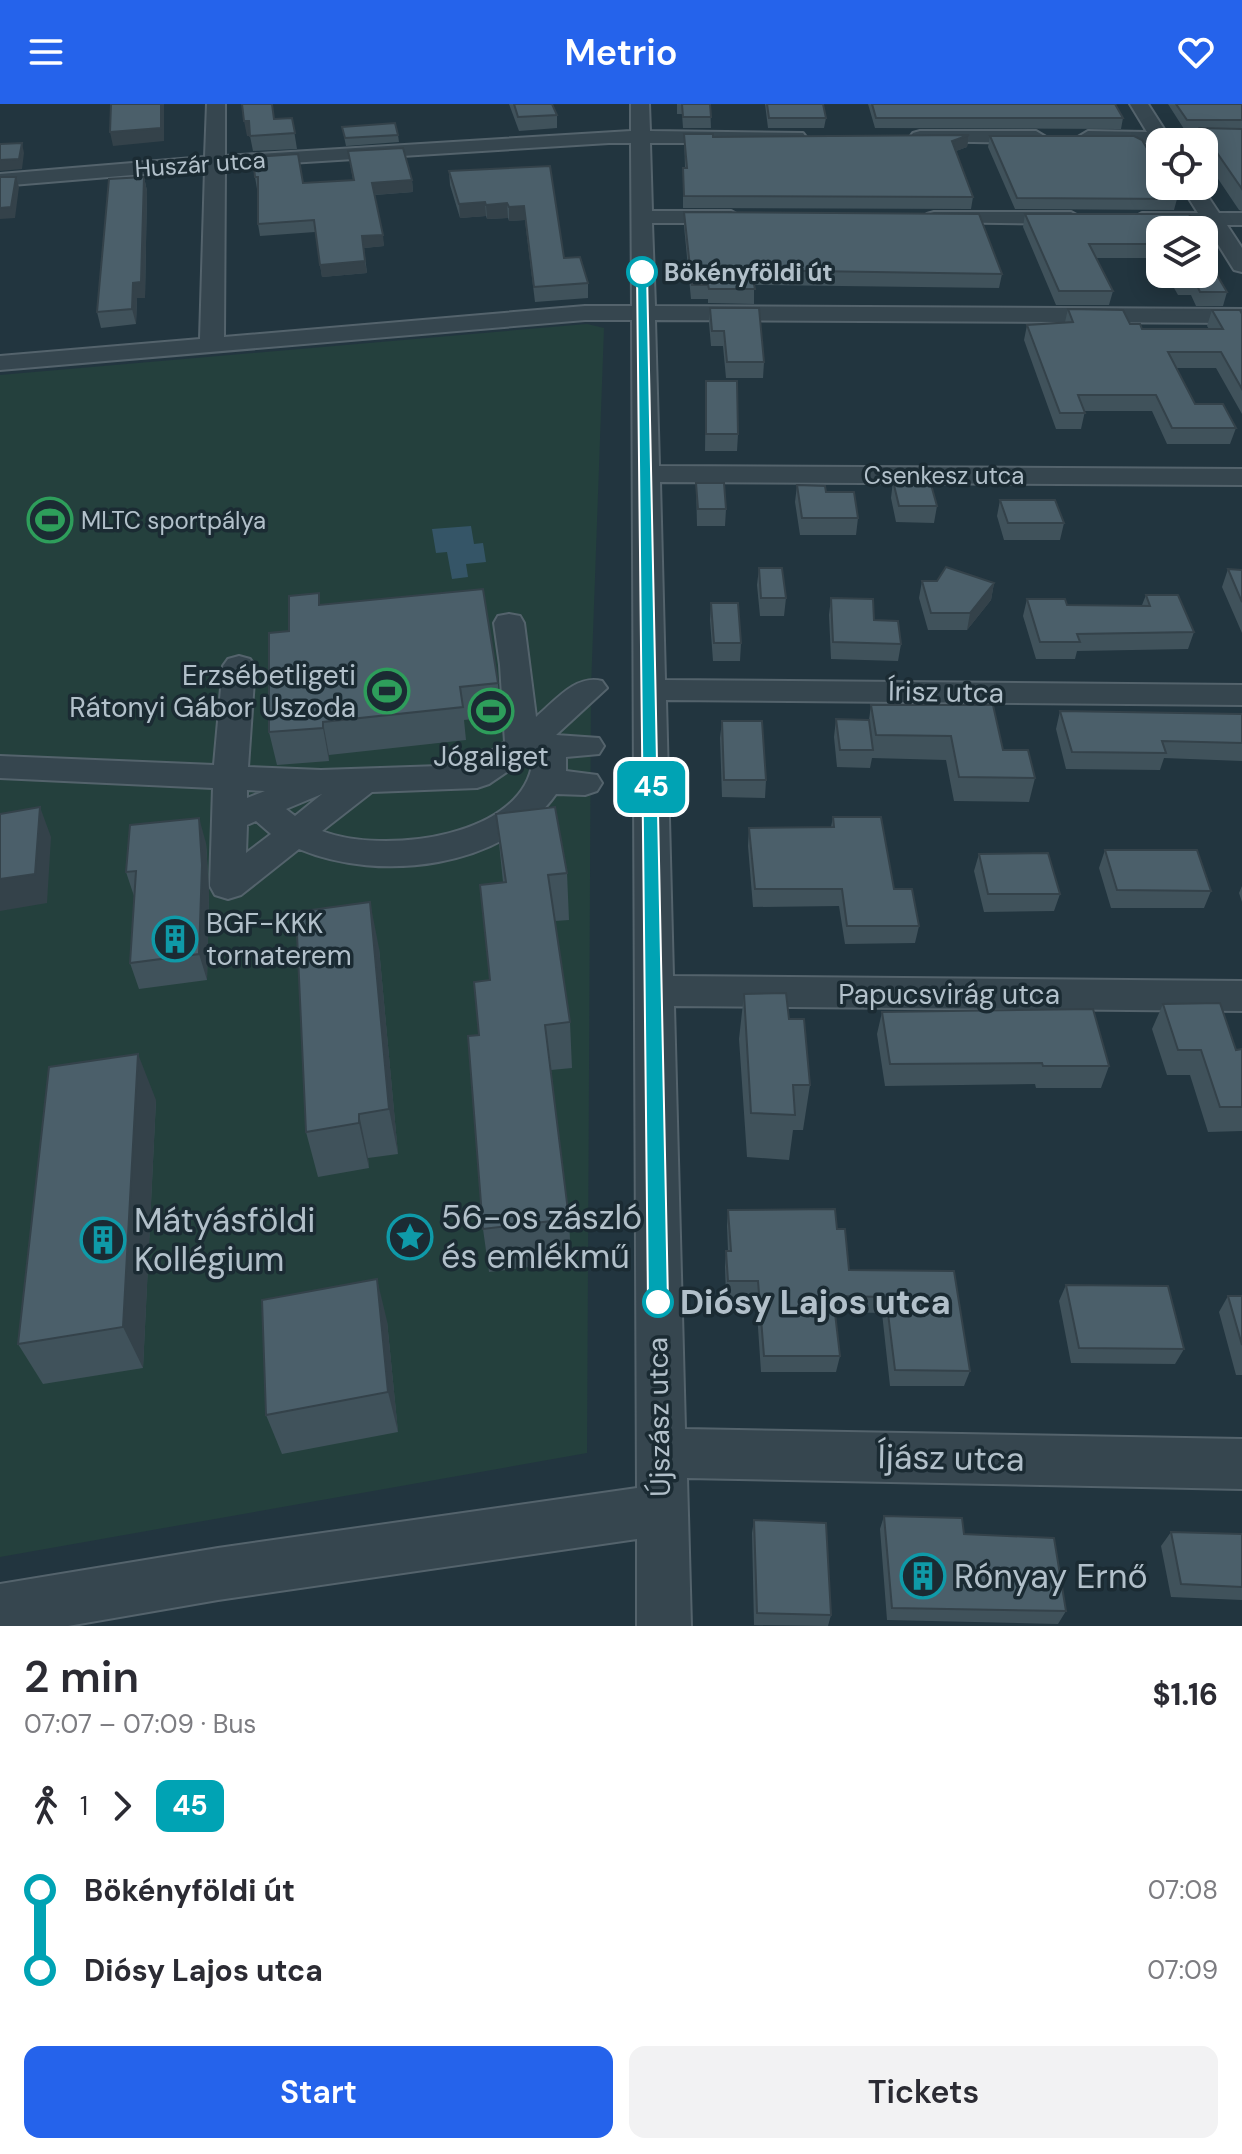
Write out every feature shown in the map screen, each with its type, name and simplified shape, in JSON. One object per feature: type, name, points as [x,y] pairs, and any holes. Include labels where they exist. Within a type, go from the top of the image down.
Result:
[{"type":"street","points":[[212,346],[216,104]]},
{"type":"street","name":"Újszász utca","points":[[640,104],[664,1626]]},
{"type":"street","points":[[1139,104],[1154,128]]},
{"type":"street","name":"Huszár utca","points":[[0,180],[216,162],[640,136],[821,137]]},
{"type":"street","points":[[899,137],[1146,140]]},
{"type":"street","points":[[1218,139],[1242,138]]},
{"type":"street","points":[[641,217],[746,217]]},
{"type":"street","points":[[919,218],[1092,218]]},
{"type":"street","points":[[1124,218],[1146,218]]},
{"type":"street","points":[[1218,219],[1242,219]]},
{"type":"street","points":[[1218,228],[1242,265]]},
{"type":"street","points":[[0,363],[585,313],[1242,316]]},
{"type":"street","name":"Csenkesz utca","points":[[646,474],[1242,477]]},
{"type":"street","points":[[509,623],[516,665],[547,782]]},
{"type":"street","points":[[239,666],[230,777],[245,812],[228,886],[364,780]]},
{"type":"street","points":[[0,767],[321,782],[477,776],[536,746],[591,688]]},
{"type":"street","name":"Írisz utca","points":[[649,690],[1242,695]]},
{"type":"street","points":[[536,746],[587,746]]},
{"type":"street","points":[[245,812],[321,782]]},
{"type":"street","points":[[547,782],[585,783]]},
{"type":"street","points":[[245,812],[295,834],[355,850],[425,852],[460,844],[503,824],[529,804],[547,782]]},
{"type":"street","name":"Papucsvirág utca","points":[[655,991],[1242,996]]},
{"type":"street","name":"Íjász utca","points":[[660,1453],[1242,1464]]},
{"type":"street","points":[[0,1611],[218,1574],[660,1510]]},
{"type":"green space","points":[[587,324],[604,328],[591,688],[587,1453],[0,1557],[0,375]]},
{"type":"water","points":[[471,526],[474,544],[483,543],[486,562],[466,564],[468,577],[452,579],[447,552],[436,553],[432,529]]},
{"type":"building","points":[[111,104],[161,104],[161,128],[110,132]]},
{"type":"building","points":[[242,104],[272,104],[274,119],[292,118],[295,133],[250,136],[249,121],[244,121]]},
{"type":"building","points":[[514,104],[552,104],[557,115],[518,117]]},
{"type":"building","points":[[682,104],[710,104],[711,117],[683,117]]},
{"type":"building","points":[[767,104],[823,104],[826,118],[769,118]]},
{"type":"building","points":[[872,104],[1115,104],[1123,118],[876,118]]},
{"type":"building","points":[[1176,104],[1242,104],[1242,120],[1187,120]]},
{"type":"building","points":[[395,123],[398,135],[345,138],[342,127]]},
{"type":"building","points":[[1218,128],[1242,129],[1242,189],[1218,154]]},
{"type":"building","points":[[684,134],[713,134],[713,137],[969,135],[952,141],[973,197],[684,196],[683,168],[687,168]]},
{"type":"building","points":[[990,136],[1134,136],[1146,147],[1146,199],[1017,198]]},
{"type":"building","points":[[22,143],[19,159],[0,160],[0,144]]},
{"type":"building","points":[[403,148],[412,180],[372,183],[383,235],[362,236],[365,261],[320,265],[314,220],[258,224],[258,177],[255,177],[253,157],[298,154],[303,183],[354,180],[348,151]]},
{"type":"building","points":[[550,166],[564,258],[580,257],[588,283],[534,287],[524,206],[509,207],[507,203],[486,205],[485,202],[459,204],[449,171]]},
{"type":"building","points":[[0,177],[16,177],[11,207],[0,208]]},
{"type":"building","points":[[144,177],[141,282],[133,283],[132,309],[97,312],[109,179]]},
{"type":"building","points":[[684,212],[979,214],[1002,274],[751,270],[755,289],[709,289],[708,285],[692,285]]},
{"type":"building","points":[[1025,214],[1189,214],[1146,216],[1146,244],[1089,244],[1113,291],[1059,291]]},
{"type":"building","points":[[1218,277],[1227,292],[1200,292],[1198,288],[1218,288]]},
{"type":"building","points":[[710,308],[759,308],[764,362],[727,362],[724,331],[712,331]]},
{"type":"building","points":[[1068,309],[1123,310],[1130,324],[1140,324],[1142,329],[1223,329],[1212,310],[1240,310],[1242,389],[1221,352],[1168,352],[1195,404],[1223,404],[1236,428],[1172,428],[1156,395],[1078,395],[1085,413],[1060,413],[1027,325],[1073,322]]},
{"type":"building","points":[[706,381],[737,381],[738,434],[706,434]]},
{"type":"building","points":[[893,481],[930,481],[937,506],[899,506]]},
{"type":"building","points":[[696,483],[724,483],[726,509],[698,509]]},
{"type":"building","points":[[797,485],[825,486],[826,492],[854,492],[858,518],[802,518]]},
{"type":"building","points":[[1000,500],[1055,500],[1064,523],[1008,523]]},
{"type":"building","points":[[946,567],[994,583],[970,613],[931,613],[922,581],[937,581]]},
{"type":"building","points":[[759,568],[782,568],[786,598],[761,598]]},
{"type":"building","points":[[1228,569],[1242,570],[1242,602]]},
{"type":"building","name":"Erzsébetligeti Rátonyi Gábor Uszoda","points":[[483,589],[498,683],[460,687],[463,707],[323,722],[323,728],[269,732],[269,633],[289,631],[289,596],[319,593],[319,605]]},
{"type":"building","points":[[1146,595],[1178,595],[1194,632],[1077,634],[1080,642],[1040,642],[1027,599],[1065,599],[1067,605],[1150,606]]},
{"type":"building","points":[[831,598],[873,599],[874,620],[898,621],[901,644],[833,642]]},
{"type":"building","points":[[711,603],[738,603],[741,643],[714,643]]},
{"type":"building","points":[[871,705],[993,705],[1003,750],[1028,750],[1035,778],[959,777],[951,736],[876,735]]},
{"type":"building","points":[[1060,711],[1242,714],[1242,743],[1162,741],[1166,753],[1072,752]]},
{"type":"building","points":[[836,719],[869,720],[873,750],[840,750]]},
{"type":"building","points":[[722,721],[762,721],[766,780],[724,780]]},
{"type":"building","points":[[40,807],[35,874],[0,879],[0,814]]},
{"type":"building","points":[[555,807],[567,873],[548,875],[570,1022],[545,1025],[569,1219],[483,1229],[468,1036],[479,1035],[474,982],[490,980],[480,885],[506,882],[496,814]]},
{"type":"building","points":[[833,817],[881,817],[894,889],[912,889],[919,926],[847,926],[842,889],[755,889],[749,828],[834,827]]},
{"type":"building","name":"BGF-KKK tornaterem","points":[[199,818],[202,865],[199,954],[130,963],[136,871],[126,872],[130,825]]},
{"type":"building","points":[[1105,850],[1197,850],[1211,891],[1117,890]]},
{"type":"building","points":[[1048,853],[1060,894],[988,894],[979,854]]},
{"type":"building","points":[[370,902],[389,1109],[359,1114],[359,1123],[306,1132],[296,912]]},
{"type":"building","points":[[786,993],[789,1019],[804,1019],[810,1085],[793,1085],[795,1115],[751,1113],[744,994]]},
{"type":"building","points":[[1220,1003],[1236,1050],[1242,1049],[1242,1107],[1220,1107],[1201,1050],[1178,1050],[1163,1004]]},
{"type":"building","points":[[1093,1009],[1109,1066],[890,1064],[882,1012]]},
{"type":"building","name":"Mátyásföldi Kollégium","points":[[138,1054],[123,1327],[18,1344],[49,1067]]},
{"type":"building","points":[[835,1209],[837,1229],[845,1229],[849,1270],[954,1271],[970,1371],[895,1370],[886,1297],[833,1296],[840,1356],[764,1356],[758,1281],[728,1281],[726,1251],[731,1251],[728,1210]]},
{"type":"building","points":[[377,1279],[388,1392],[266,1415],[262,1300]]},
{"type":"building","points":[[1066,1285],[1168,1286],[1184,1349],[1079,1348]]},
{"type":"building","points":[[1228,1296],[1242,1296],[1242,1345]]},
{"type":"building","points":[[884,1516],[962,1518],[964,1534],[1054,1538],[1066,1611],[892,1608]]},
{"type":"building","points":[[754,1520],[826,1523],[831,1615],[757,1613]]},
{"type":"building","points":[[1171,1532],[1242,1534],[1242,1587],[1181,1584]]},
{"type":"bus line","name":"45","points":[[642,272],[658,1302]]},
{"type":"place","name":"Bökényföldi út","points":[[642,272]]},
{"type":"place","name":"MLTC sportpálya","points":[[50,520]]},
{"type":"place","name":"Erzsébetligeti Rátonyi Gábor Uszoda","points":[[387,691]]},
{"type":"place","name":"Jógaliget","points":[[491,711]]},
{"type":"place","name":"BGF-KKK tornaterem","points":[[175,939]]},
{"type":"place","name":"56-os zászló és emlékmű","points":[[410,1237]]},
{"type":"place","name":"Mátyásföldi Kollégium","points":[[103,1240]]},
{"type":"place","name":"Diósy Lajos utca","points":[[658,1302]]},
{"type":"place","name":"Rónyay Ernő","points":[[923,1576]]}]
